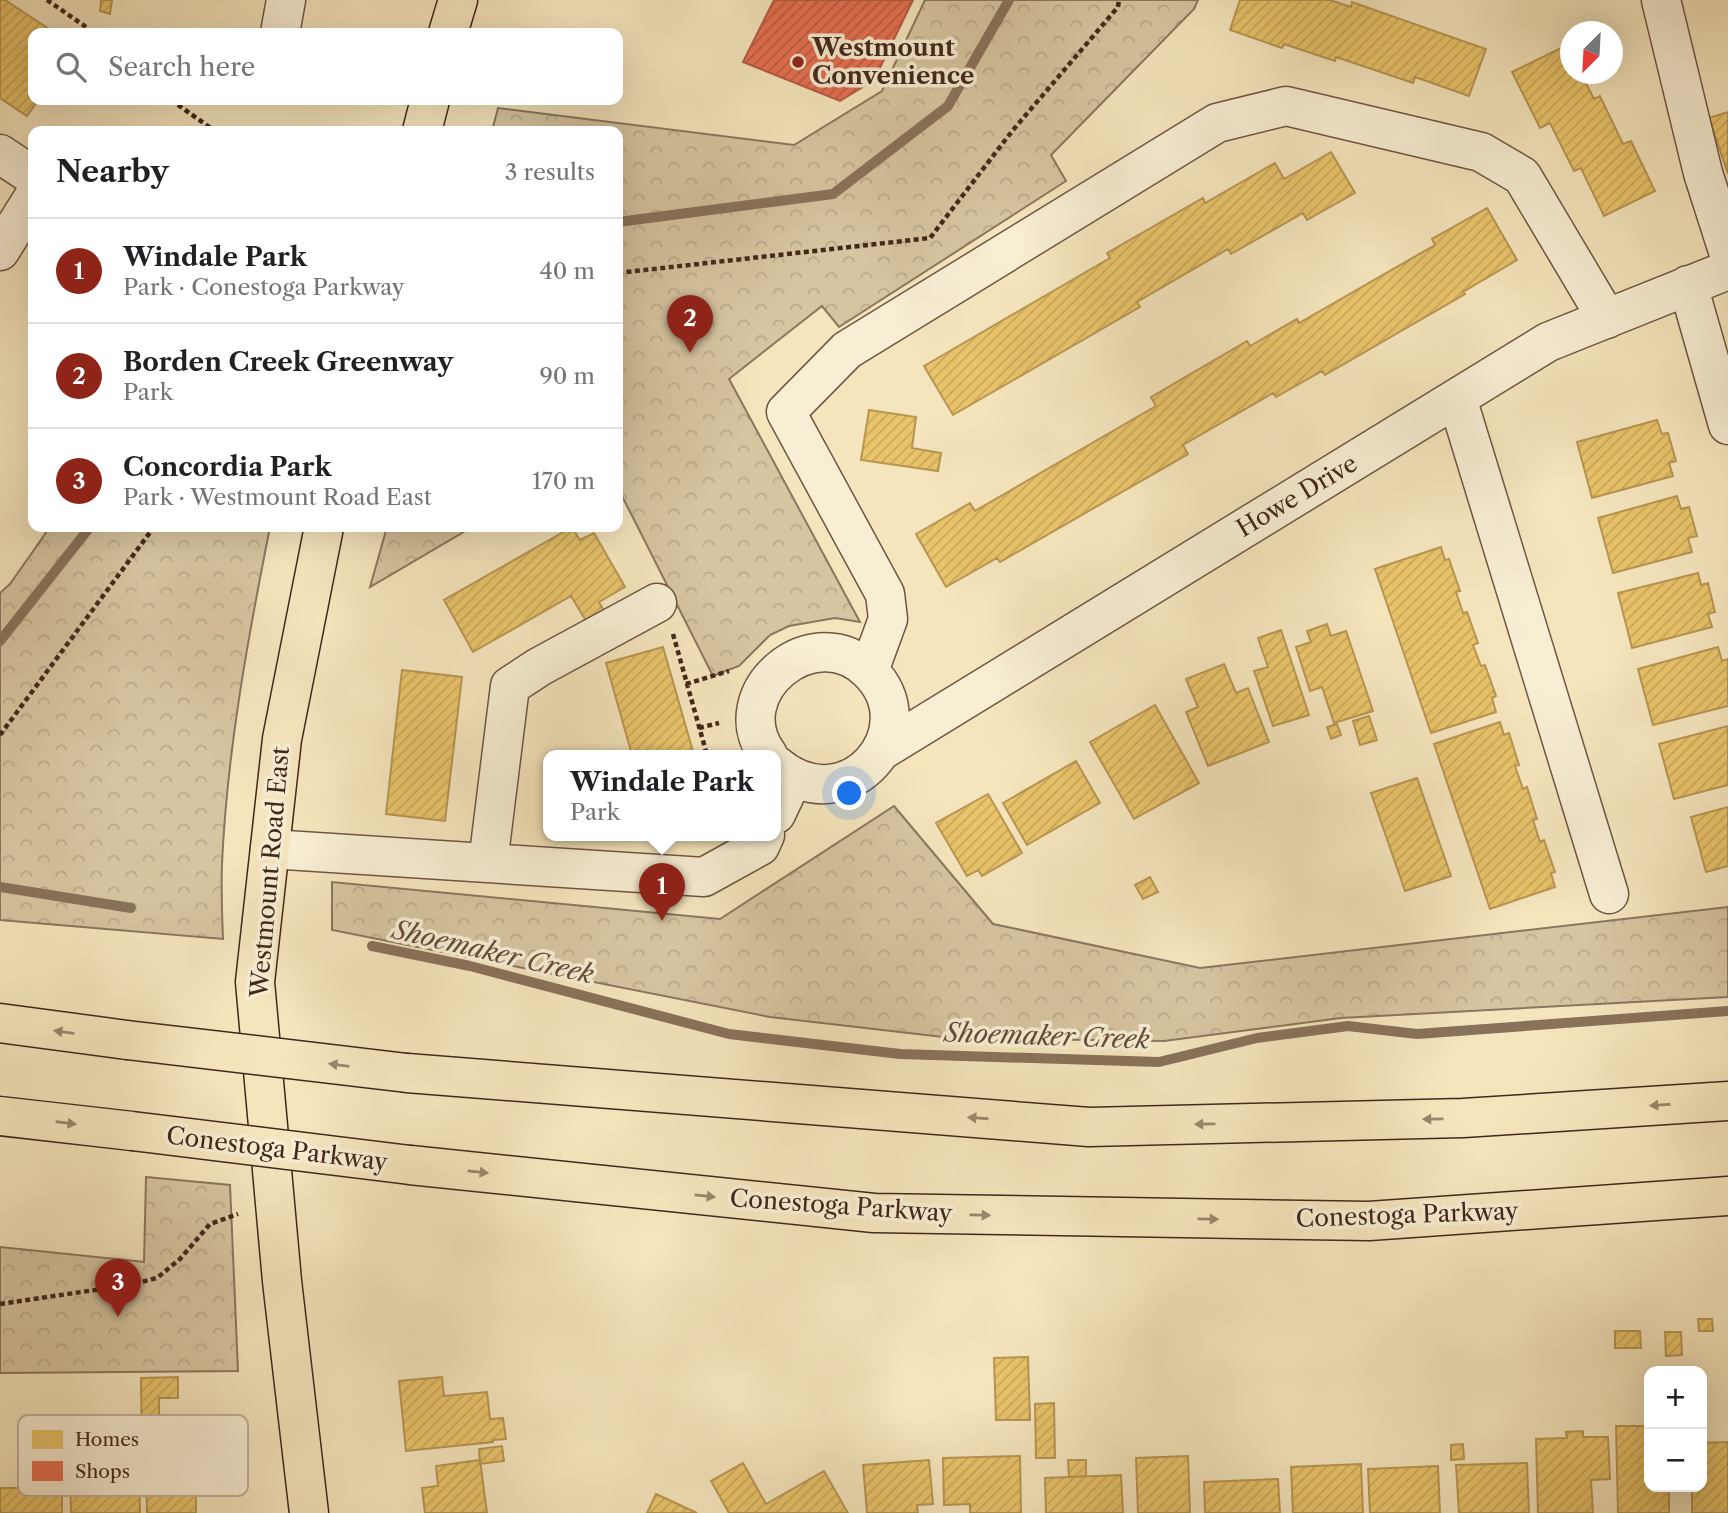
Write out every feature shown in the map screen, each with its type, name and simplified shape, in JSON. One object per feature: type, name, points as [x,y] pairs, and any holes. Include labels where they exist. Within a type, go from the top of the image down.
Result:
[{"type":"main road","points":[[449,28],[458,0]]},
{"type":"main road","points":[[423,126],[429,105]]},
{"type":"main road","name":"Westmount Road East","points":[[309,1513],[282,1281],[255,982],[282,739],[323,532]]},
{"type":"main road","points":[[0,1023],[407,1073],[1089,1127],[1463,1118],[1728,1101]]},
{"type":"main road","name":"Conestoga Parkway","points":[[0,1116],[410,1166],[874,1213],[1368,1221],[1728,1196]]},
{"type":"street","points":[[281,28],[286,0]]},
{"type":"street","points":[[1661,0],[1703,173],[1728,251]]},
{"type":"street","points":[[869,671],[888,619],[885,594],[786,412],[847,350],[1217,122],[1286,106],[1481,152],[1522,176],[1607,319]]},
{"type":"street","points":[[0,154],[28,173]]},
{"type":"street","points":[[0,251],[28,206]]},
{"type":"street","name":"Howe Drive","points":[[781,767],[813,784],[833,784],[852,778],[869,767],[881,751],[1548,342],[1728,270]]},
{"type":"street","points":[[1688,285],[1728,425]]},
{"type":"street","points":[[1457,398],[1609,894]]},
{"type":"street","points":[[488,863],[510,686],[539,667],[657,603]]},
{"type":"street","points":[[769,750],[757,729],[757,709],[763,689],[775,672],[792,660],[811,653],[832,653],[852,659],[869,671],[882,688],[889,709],[888,730],[881,751]]},
{"type":"street","points":[[270,849],[704,877],[760,846],[762,841]]},
{"type":"path","points":[[47,0],[88,28]]},
{"type":"path","points":[[623,272],[930,238],[1013,130],[1118,7],[1119,0]]},
{"type":"path","points":[[178,105],[208,126]]},
{"type":"path","points":[[0,735],[150,532]]},
{"type":"path","points":[[657,603],[669,622],[706,750]]},
{"type":"path","points":[[687,684],[729,671]]},
{"type":"path","points":[[699,728],[724,722]]},
{"type":"path","points":[[0,1304],[129,1285],[157,1278],[180,1259],[210,1224],[276,1202]]},
{"type":"green space","points":[[925,0],[1198,0],[1194,9],[1051,155],[1066,181],[839,327],[822,306],[729,379],[860,622],[835,618],[789,626],[770,635],[739,666],[713,676],[623,498],[623,126],[493,126],[498,108],[794,145],[882,91]]},
{"type":"green space","points":[[46,532],[269,532],[246,653],[229,779],[222,864],[223,939],[0,920],[0,593],[10,584]]},
{"type":"green space","points":[[386,532],[464,532],[370,587]]},
{"type":"green space","points":[[894,806],[993,924],[1200,968],[1728,907],[1728,997],[1341,1018],[1164,1041],[952,1038],[770,1017],[332,930],[332,882],[720,919]]},
{"type":"green space","points":[[146,1177],[230,1185],[238,1371],[0,1373],[0,1247],[144,1262]]},
{"type":"building: Homes","points":[[0,0],[5,0],[47,28],[28,28],[28,105],[35,105],[27,116],[0,98]]},
{"type":"building: Homes","points":[[101,0],[112,0],[110,14],[100,11]]},
{"type":"building: Homes","points":[[1240,0],[1330,0],[1351,7],[1352,2],[1486,49],[1469,96],[1415,77],[1413,83],[1336,57],[1335,61],[1284,44],[1282,48],[1230,30]]},
{"type":"building: Homes","points":[[1560,48],[1560,84],[1586,84],[1594,99],[1600,96],[1623,144],[1631,141],[1655,191],[1604,216],[1581,168],[1574,171],[1550,123],[1540,128],[1512,72]]},
{"type":"building: Homes","points":[[1728,112],[1728,174],[1709,118]]},
{"type":"building: Homes","points":[[1331,152],[1355,193],[1307,220],[1303,213],[1231,254],[1228,249],[1137,302],[1140,307],[953,415],[924,366],[1110,258],[1107,253],[1203,198],[1205,203],[1275,163],[1284,179]]},
{"type":"building: Homes","points":[[1487,208],[1517,260],[1463,292],[1465,294],[1325,375],[1322,371],[1276,397],[1273,393],[1183,445],[1188,454],[1000,562],[997,558],[946,587],[916,534],[970,503],[975,511],[1156,406],[1151,397],[1247,341],[1250,346],[1297,319],[1299,323],[1435,245],[1432,239]]},
{"type":"building: Homes","points":[[869,410],[916,417],[912,448],[941,453],[938,471],[861,460]]},
{"type":"building: Homes","points":[[1657,420],[1662,434],[1668,433],[1676,461],[1669,463],[1673,476],[1592,498],[1577,442]]},
{"type":"building: Homes","points":[[1677,496],[1681,509],[1689,507],[1697,536],[1688,538],[1692,552],[1613,573],[1598,518]]},
{"type":"building: Homes","points":[[563,532],[575,532],[580,540],[594,533],[625,587],[599,602],[604,611],[586,621],[571,596],[473,652],[444,600]]},
{"type":"building: Homes","points":[[1441,547],[1445,560],[1449,559],[1460,591],[1456,592],[1463,613],[1467,612],[1478,643],[1473,645],[1481,666],[1485,665],[1496,696],[1492,698],[1496,712],[1431,733],[1375,569]]},
{"type":"building: Homes","points":[[1698,573],[1701,585],[1708,583],[1715,612],[1708,614],[1712,627],[1632,648],[1618,593]]},
{"type":"building: Homes","points":[[1327,624],[1331,636],[1346,631],[1373,711],[1334,723],[1322,687],[1310,691],[1296,647],[1311,642],[1307,631]]},
{"type":"building: Homes","points":[[1281,630],[1309,715],[1273,726],[1254,671],[1268,667],[1258,638]]},
{"type":"building: Homes","points":[[663,647],[693,750],[631,750],[606,663]]},
{"type":"building: Homes","points":[[1718,647],[1722,661],[1728,659],[1728,706],[1653,725],[1638,669]]},
{"type":"building: Homes","points":[[1224,664],[1236,693],[1248,688],[1269,742],[1208,766],[1186,712],[1198,707],[1186,679]]},
{"type":"building: Homes","points":[[402,670],[462,677],[445,821],[386,814]]},
{"type":"building: Homes","points":[[1155,705],[1199,783],[1134,819],[1090,742]]},
{"type":"building: Homes","points":[[1369,716],[1377,740],[1360,745],[1353,721]]},
{"type":"building: Homes","points":[[1500,722],[1504,735],[1509,733],[1519,765],[1515,766],[1523,789],[1527,787],[1537,819],[1533,820],[1540,842],[1544,840],[1555,872],[1551,873],[1555,887],[1490,909],[1434,744]]},
{"type":"building: Homes","points":[[1337,724],[1341,735],[1331,739],[1327,727]]},
{"type":"building: Homes","points":[[1728,726],[1728,785],[1674,799],[1659,744]]},
{"type":"building: Homes","points":[[1076,761],[1100,803],[1027,845],[1003,803]]},
{"type":"building: Homes","points":[[1417,778],[1451,876],[1405,891],[1371,793]]},
{"type":"building: Homes","points":[[988,794],[1022,853],[982,876],[978,870],[967,876],[936,823]]},
{"type":"building: Homes","points":[[1728,807],[1728,866],[1706,872],[1691,817]]},
{"type":"building: Homes","points":[[1150,877],[1158,892],[1143,899],[1135,885]]},
{"type":"building: Homes","points":[[1698,1319],[1712,1319],[1713,1331],[1699,1331]]},
{"type":"building: Homes","points":[[1615,1331],[1640,1331],[1641,1348],[1615,1348]]},
{"type":"building: Homes","points":[[1665,1332],[1681,1332],[1682,1355],[1666,1356]]},
{"type":"building: Homes","points":[[1028,1357],[1030,1420],[996,1420],[994,1358]]},
{"type":"building: Homes","points":[[178,1377],[178,1398],[159,1398],[159,1415],[141,1415],[141,1378]]},
{"type":"building: Homes","points":[[442,1377],[444,1396],[487,1392],[490,1419],[503,1418],[506,1439],[406,1451],[399,1381]]},
{"type":"building: Homes","points":[[1054,1403],[1055,1458],[1036,1458],[1035,1404]]},
{"type":"building: Homes","points":[[1616,1426],[1644,1426],[1644,1492],[1669,1492],[1669,1513],[1618,1513]]},
{"type":"building: Homes","points":[[1583,1431],[1583,1437],[1608,1437],[1610,1479],[1591,1480],[1593,1513],[1538,1513],[1536,1439],[1567,1438],[1566,1432]]},
{"type":"building: Homes","points":[[1728,1442],[1728,1513],[1692,1513],[1692,1492],[1707,1492],[1707,1443]]},
{"type":"building: Homes","points":[[1463,1444],[1464,1459],[1451,1460],[1451,1445]]},
{"type":"building: Homes","points":[[502,1446],[504,1461],[480,1464],[479,1449]]},
{"type":"building: Homes","points":[[1020,1456],[1021,1513],[970,1513],[970,1504],[944,1505],[943,1458]]},
{"type":"building: Homes","points":[[1188,1456],[1190,1513],[1138,1513],[1136,1458]]},
{"type":"building: Homes","points":[[480,1460],[487,1513],[425,1513],[422,1488],[438,1486],[436,1466]]},
{"type":"building: Homes","points":[[929,1460],[933,1504],[917,1505],[918,1513],[867,1513],[863,1465]]},
{"type":"building: Homes","points":[[1068,1460],[1086,1460],[1086,1476],[1069,1477]]},
{"type":"building: Homes","points":[[743,1463],[766,1504],[824,1471],[848,1513],[729,1513],[711,1481]]},
{"type":"building: Homes","points":[[1527,1463],[1529,1513],[1459,1513],[1456,1465]]},
{"type":"building: Homes","points":[[1361,1464],[1363,1513],[1293,1513],[1291,1467]]},
{"type":"building: Homes","points":[[1438,1466],[1440,1513],[1370,1513],[1368,1469]]},
{"type":"building: Homes","points":[[1121,1475],[1123,1513],[1046,1513],[1045,1478]]},
{"type":"building: Homes","points":[[1278,1479],[1280,1513],[1205,1513],[1204,1482]]},
{"type":"building: Homes","points":[[0,1488],[18,1488],[18,1496],[62,1496],[62,1513],[0,1513]]},
{"type":"building: Homes","points":[[656,1494],[697,1513],[647,1513]]},
{"type":"building: Homes","points":[[71,1496],[140,1496],[140,1513],[71,1513]]},
{"type":"building: Homes","points":[[147,1496],[196,1496],[196,1513],[147,1513]]},
{"type":"building: Shops","points":[[774,0],[913,0],[874,80],[840,101],[743,62]]},
{"type":"waterway","name":"Shoemaker Creek","points":[[623,221],[833,194],[948,106],[1009,0]]},
{"type":"waterway","name":"Shoemaker Creek","points":[[0,641],[86,532]]},
{"type":"waterway","name":"Shoemaker Creek","points":[[0,887],[131,908]]},
{"type":"waterway","name":"Shoemaker Creek","points":[[372,946],[470,966],[729,1034],[900,1054],[1159,1062],[1257,1038],[1348,1026],[1417,1034],[1728,1011]]},
{"type":"place","name":"Westmount Convenience","points":[[798,62]]},
{"type":"place","name":"Borden Creek Greenway","points":[[690,353]]},
{"type":"place","name":"Windale Park","points":[[662,921]]},
{"type":"place","name":"Concordia Park","points":[[118,1317]]}]
